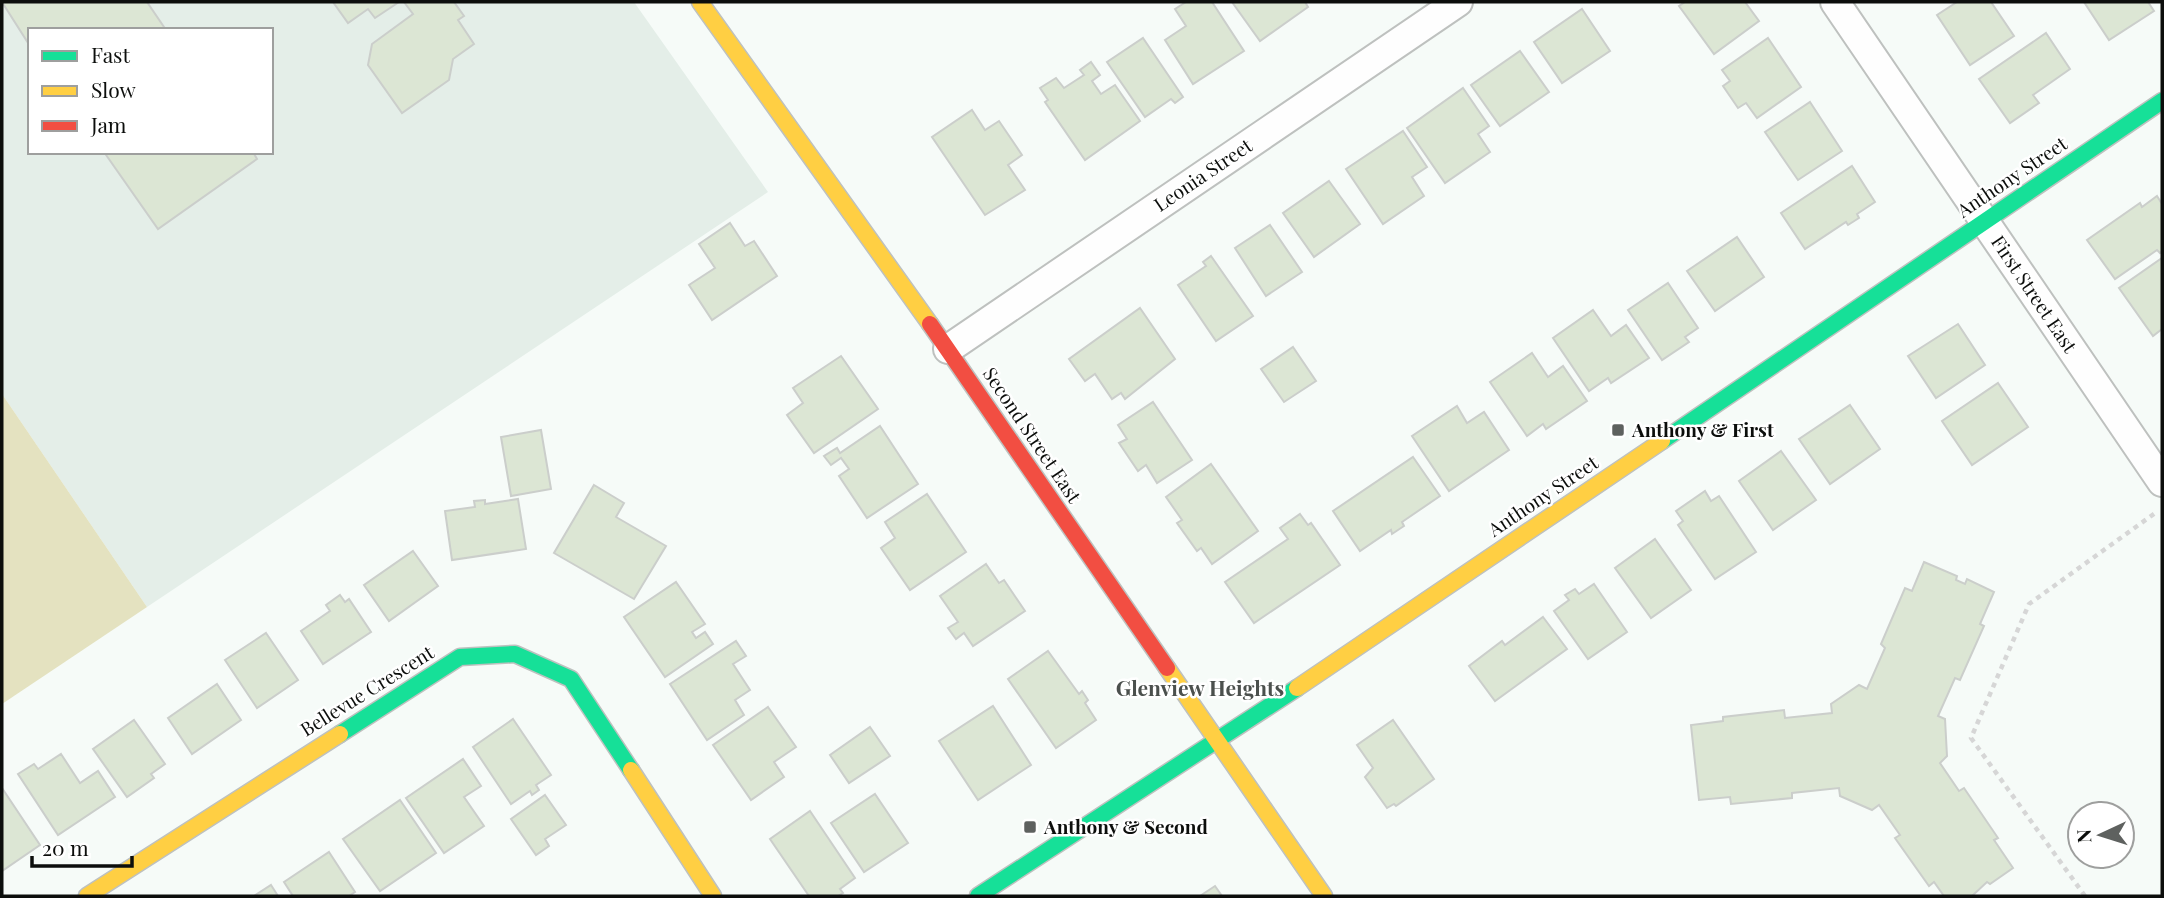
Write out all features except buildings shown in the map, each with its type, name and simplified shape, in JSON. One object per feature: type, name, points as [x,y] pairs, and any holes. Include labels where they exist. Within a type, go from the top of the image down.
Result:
[{"type":"street","name":"Second Street East","points":[[700,2],[948,349],[1324,896]]},
{"type":"street","name":"Leonia Street","points":[[948,349],[1458,2]]},
{"type":"street","name":"First Street East","points":[[1835,2],[2162,482]]},
{"type":"street","name":"Anthony Street","points":[[978,896],[1218,742],[2162,101]]},
{"type":"street","name":"Bellevue Crescent","points":[[87,896],[460,657],[515,654],[571,678],[713,896]]},
{"type":"path","points":[[2085,896],[1972,738],[2029,604],[2162,508]]},
{"type":"shaded area","points":[[2,2],[634,2],[768,192],[147,607],[2,394]]},
{"type":"shaded area","points":[[2,394],[147,607],[2,704]]},
{"type":"traffic: fast","points":[[1662,441],[2162,101]]},
{"type":"traffic: fast","points":[[340,734],[460,657],[515,654],[571,679],[631,770]]},
{"type":"traffic: fast","points":[[978,896],[1297,688]]},
{"type":"traffic: slow","points":[[700,2],[930,324]]},
{"type":"traffic: slow","points":[[1297,688],[1662,441]]},
{"type":"traffic: slow","points":[[1167,668],[1324,896]]},
{"type":"traffic: slow","points":[[87,896],[340,734]]},
{"type":"traffic: slow","points":[[631,770],[713,896]]},
{"type":"traffic: jam","points":[[930,324],[1167,668]]},
{"type":"place","name":"Anthony & First","points":[[1618,430]]},
{"type":"place","name":"Anthony & Second","points":[[1030,827]]},
{"type":"district","name":"Glenview Heights","points":[[1200,689]]}]
